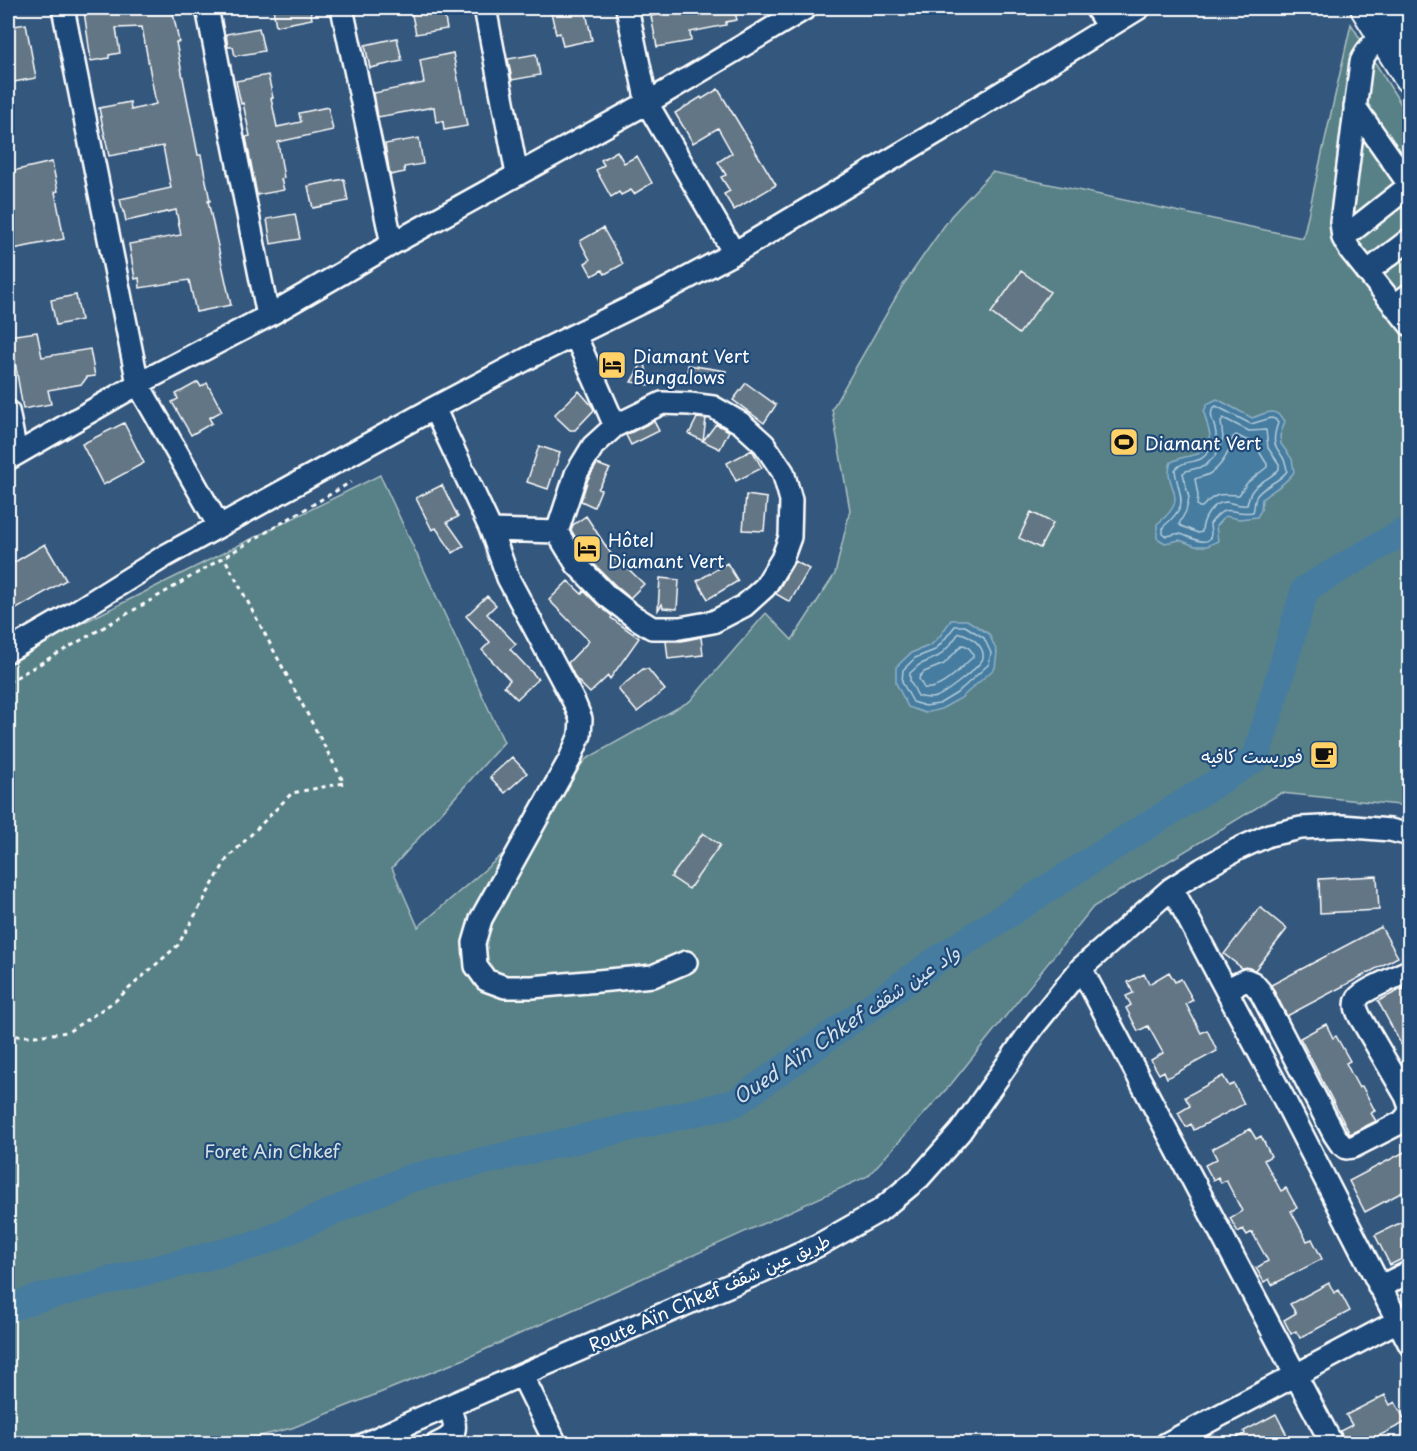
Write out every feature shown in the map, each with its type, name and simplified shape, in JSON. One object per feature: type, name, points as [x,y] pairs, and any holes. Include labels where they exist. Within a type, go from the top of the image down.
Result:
[{"type":"highway","points":[[1367,8],[1396,31]]},
{"type":"highway","points":[[1399,8],[1396,31],[1410,77]]},
{"type":"street","points":[[63,8],[138,384],[219,526]]},
{"type":"street","points":[[207,8],[268,316]]},
{"type":"street","points":[[342,8],[392,244]]},
{"type":"street","points":[[485,8],[517,174]]},
{"type":"street","points":[[627,8],[647,103],[734,253]]},
{"type":"street","points":[[8,411],[12,456],[138,384],[268,316],[392,244],[647,103],[806,8]]},
{"type":"street","points":[[1096,8],[1108,27]]},
{"type":"street","points":[[8,651],[165,556],[434,408],[734,253],[1139,8]]},
{"type":"street","points":[[1396,31],[1370,47],[1361,62],[1341,213],[1341,231],[1350,250],[1367,272],[1402,300],[1410,325]]},
{"type":"street","points":[[1343,238],[1409,186],[1355,107]]},
{"type":"street","points":[[1367,272],[1410,240]]},
{"type":"street","points":[[575,335],[615,426]]},
{"type":"street","points":[[662,403],[714,407],[741,423],[764,444],[783,472],[791,500],[790,537],[782,559],[765,587],[744,606],[713,622],[680,628],[652,628],[606,595],[577,566],[557,531],[576,474],[593,446],[615,426],[662,403]]},
{"type":"street","points":[[434,408],[491,530],[508,578],[581,719],[580,735],[570,759],[481,919],[474,943],[476,966],[486,980],[505,987],[532,987],[652,976],[686,962]]},
{"type":"street","points":[[491,530],[557,531]]},
{"type":"street","name":"Route Aïn Chkef طريق عين شقف","points":[[365,1443],[766,1270],[817,1246],[879,1211],[919,1178],[960,1132],[1034,1026],[1081,968],[1172,888],[1238,849],[1269,835],[1301,828],[1342,826],[1390,830],[1410,835]]},
{"type":"street","points":[[1172,888],[1285,1101],[1379,1287],[1403,1318],[1410,1345]]},
{"type":"street","points":[[1081,968],[1332,1443]]},
{"type":"street","points":[[1226,990],[1246,980],[1253,983],[1260,991],[1334,1134],[1347,1148],[1402,1122],[1408,1115],[1410,1107],[1406,1096],[1356,1007],[1357,999],[1364,993],[1410,970]]},
{"type":"street","points":[[1379,1287],[1410,1272]]},
{"type":"street","points":[[1167,1443],[1403,1318]]},
{"type":"street","points":[[522,1375],[556,1443]]},
{"type":"street","points":[[437,1443],[451,1437],[455,1430],[449,1406]]},
{"type":"path","points":[[8,682],[351,482]]},
{"type":"path","points":[[8,1036],[68,1032],[115,1001],[178,945],[227,859],[292,793],[344,783],[224,557]]},
{"type":"green space","name":"Foret Ain Chkef","points":[[1351,24],[1409,117],[1409,806],[1281,793],[1093,907],[952,1083],[868,1176],[462,1360],[292,1428],[232,1443],[8,1444],[8,660],[380,475],[504,742],[392,868],[418,927],[503,854],[586,759],[690,701],[766,613],[792,640],[835,574],[850,510],[832,409],[903,285],[951,216],[992,172],[1303,238]]},
{"type":"water","points":[[1217,399],[1252,418],[1270,412],[1281,416],[1285,421],[1280,436],[1281,444],[1292,459],[1294,472],[1283,484],[1262,499],[1261,510],[1257,517],[1239,519],[1225,516],[1216,526],[1218,541],[1207,546],[1195,546],[1180,540],[1165,543],[1157,538],[1157,524],[1168,514],[1175,499],[1169,471],[1171,462],[1198,454],[1205,447],[1210,435],[1204,412],[1207,404]]},
{"type":"water","points":[[951,620],[967,620],[989,634],[997,652],[995,668],[961,698],[941,709],[925,713],[908,707],[896,683],[896,667],[911,653],[931,645]]},
{"type":"building","points":[[94,8],[172,8],[179,42],[176,42],[198,155],[201,155],[210,201],[208,201],[231,305],[196,312],[189,280],[140,288],[139,278],[135,279],[129,244],[181,235],[176,210],[126,221],[120,199],[171,188],[163,146],[109,156],[99,108],[130,102],[131,110],[156,104],[142,27],[116,28],[120,53],[109,55],[109,58],[91,61],[84,11]]},
{"type":"building","points":[[273,8],[310,8],[312,19],[276,26]]},
{"type":"building","points":[[443,8],[447,29],[416,34],[411,10]]},
{"type":"building","points":[[550,8],[585,8],[592,40],[563,46],[560,33],[556,34]]},
{"type":"building","points":[[697,8],[734,8],[737,20],[726,22],[726,25],[690,32],[691,41],[657,47],[651,16]]},
{"type":"building","points":[[26,24],[36,78],[8,83],[8,27]]},
{"type":"building","points":[[259,28],[264,51],[235,56],[233,47],[228,47],[226,34]]},
{"type":"building","points":[[397,38],[402,61],[370,68],[365,45]]},
{"type":"building","points":[[453,53],[467,126],[444,130],[443,121],[436,122],[434,107],[378,117],[374,93],[424,83],[420,60]]},
{"type":"building","points":[[536,54],[540,75],[512,80],[508,59]]},
{"type":"building","points":[[268,75],[277,127],[301,122],[299,113],[328,107],[333,130],[278,142],[284,190],[257,195],[246,137],[250,136],[236,81]]},
{"type":"building","points":[[718,89],[776,185],[734,210],[724,194],[730,191],[721,177],[726,175],[718,162],[732,153],[718,128],[693,143],[675,113]]},
{"type":"building","points":[[419,138],[423,164],[404,167],[405,172],[390,175],[385,144]]},
{"type":"building","points":[[617,151],[624,163],[637,156],[652,183],[634,194],[631,190],[621,195],[619,192],[611,197],[596,170],[604,165],[601,160]]},
{"type":"building","points":[[52,162],[64,239],[8,250],[8,172]]},
{"type":"building","points":[[344,179],[348,201],[313,208],[308,186]]},
{"type":"building","points":[[295,214],[300,239],[271,244],[267,219]]},
{"type":"building","points":[[603,228],[623,264],[605,274],[602,270],[592,276],[585,263],[590,260],[580,241]]},
{"type":"building","points":[[1021,271],[1050,292],[1019,334],[991,313]]},
{"type":"building","points":[[76,295],[81,320],[56,325],[51,300]]},
{"type":"building","points":[[37,332],[42,357],[90,349],[95,376],[87,377],[82,384],[48,390],[51,404],[23,409],[13,350],[8,351],[8,336]]},
{"type":"building","points":[[644,360],[650,385],[631,382]]},
{"type":"building","points":[[688,365],[726,371],[726,372],[686,381]]},
{"type":"building","points":[[198,382],[201,387],[207,383],[222,411],[209,418],[212,423],[191,435],[172,402],[178,399],[176,394]]},
{"type":"building","points":[[746,383],[776,405],[764,423],[733,400]]},
{"type":"building","points":[[579,391],[594,410],[575,430],[570,430],[554,415]]},
{"type":"building","points":[[697,418],[706,419],[703,441],[689,434]]},
{"type":"building","points":[[654,421],[659,431],[631,445],[626,435]]},
{"type":"building","points":[[124,423],[144,463],[103,485],[82,444]]},
{"type":"building","points":[[716,424],[729,431],[720,449],[703,441]]},
{"type":"building","points":[[539,446],[560,453],[548,489],[527,482]]},
{"type":"building","points":[[752,450],[762,468],[736,481],[727,463]]},
{"type":"building","points":[[597,464],[610,469],[598,489],[601,490],[594,507],[581,501],[588,479]]},
{"type":"building","points":[[442,485],[458,517],[447,522],[464,546],[453,553],[436,528],[432,530],[416,498]]},
{"type":"building","points":[[746,495],[767,498],[764,531],[743,530]]},
{"type":"building","points":[[1031,512],[1053,523],[1040,548],[1019,538]]},
{"type":"building","points":[[586,516],[615,560],[617,558],[644,584],[630,598],[587,557],[571,530],[573,525]]},
{"type":"building","points":[[45,544],[66,580],[8,614],[8,566]]},
{"type":"building","points":[[795,561],[809,569],[790,602],[776,594]]},
{"type":"building","points":[[727,563],[738,581],[708,599],[697,581]]},
{"type":"building","points":[[660,578],[679,580],[677,609],[663,608],[662,604],[658,610]]},
{"type":"building","points":[[568,581],[582,594],[584,591],[612,616],[611,618],[639,638],[610,679],[608,676],[590,693],[576,679],[568,663],[589,641],[549,600]]},
{"type":"building","points":[[487,596],[496,605],[487,614],[516,644],[510,649],[538,679],[517,699],[504,686],[510,680],[482,650],[490,642],[466,616]]},
{"type":"building","points":[[701,637],[703,655],[668,659],[666,641],[682,641]]},
{"type":"building","points":[[643,669],[648,669],[665,690],[637,712],[618,689]]},
{"type":"building","points":[[512,757],[527,773],[505,793],[490,777]]},
{"type":"building","points":[[703,833],[720,845],[689,889],[671,877]]},
{"type":"building","points":[[1377,876],[1379,910],[1320,913],[1319,879]]},
{"type":"building","points":[[1260,907],[1287,929],[1255,970],[1242,968],[1224,954]]},
{"type":"building","points":[[1381,927],[1398,957],[1287,1016],[1271,985]]},
{"type":"building","points":[[1169,972],[1175,982],[1181,979],[1193,1000],[1186,1004],[1201,1033],[1207,1030],[1217,1051],[1167,1078],[1164,1071],[1159,1074],[1151,1060],[1163,1053],[1148,1026],[1138,1031],[1126,1008],[1131,1005],[1126,996],[1133,993],[1128,982],[1144,974],[1149,984]]},
{"type":"building","points":[[1404,988],[1410,998],[1410,1061],[1378,1001]]},
{"type":"building","points":[[1326,1024],[1333,1038],[1336,1036],[1350,1061],[1346,1063],[1352,1075],[1359,1088],[1362,1086],[1375,1111],[1371,1113],[1376,1121],[1350,1134],[1300,1038]]},
{"type":"building","points":[[1223,1076],[1229,1086],[1234,1084],[1244,1104],[1194,1130],[1191,1124],[1186,1127],[1178,1113],[1190,1106],[1185,1097]]},
{"type":"building","points":[[1250,1129],[1256,1139],[1261,1136],[1271,1156],[1264,1160],[1281,1191],[1286,1188],[1297,1208],[1291,1211],[1307,1241],[1312,1239],[1322,1259],[1272,1285],[1269,1279],[1264,1282],[1256,1268],[1268,1261],[1252,1232],[1247,1235],[1243,1229],[1238,1232],[1230,1218],[1242,1211],[1226,1180],[1221,1183],[1218,1177],[1213,1180],[1205,1165],[1217,1159],[1212,1149]]},
{"type":"building","points":[[1410,1149],[1410,1188],[1365,1212],[1349,1181]]},
{"type":"building","points":[[1410,1218],[1410,1231],[1402,1236],[1410,1255],[1390,1265],[1375,1235]]},
{"type":"building","points":[[1329,1283],[1334,1293],[1339,1290],[1350,1311],[1300,1338],[1296,1331],[1291,1334],[1284,1320],[1296,1313],[1290,1304]]},
{"type":"building","points":[[1385,1395],[1390,1405],[1395,1402],[1406,1422],[1365,1443],[1346,1443],[1340,1431],[1352,1425],[1346,1415]]},
{"type":"building","points":[[1276,1414],[1291,1443],[1226,1443],[1245,1434],[1244,1431]]},
{"type":"waterway","name":"Oued Aïn Chkef واد عين شقف","points":[[8,1308],[35,1299],[258,1244],[410,1178],[735,1103],[937,960],[1256,758],[1305,589],[1410,528]]},
{"type":"place","name":"Diamant Vert Bungalows","points":[[612,365]]},
{"type":"place","name":"Diamant Vert","points":[[1124,442]]},
{"type":"place","name":"Hôtel Diamant Vert","points":[[587,549]]},
{"type":"place","name":"فوريست كافيه","points":[[1324,755]]}]
